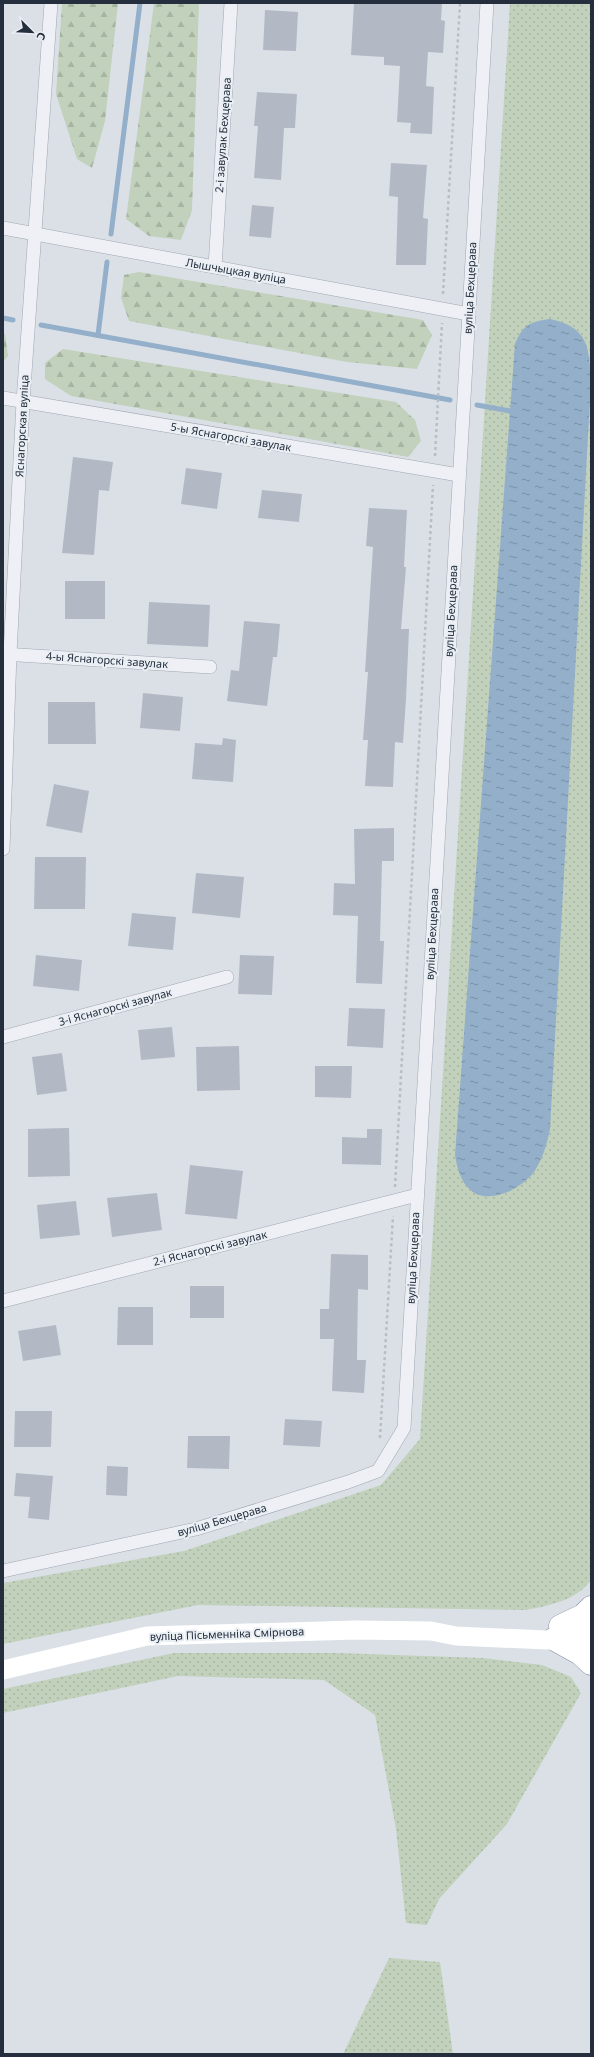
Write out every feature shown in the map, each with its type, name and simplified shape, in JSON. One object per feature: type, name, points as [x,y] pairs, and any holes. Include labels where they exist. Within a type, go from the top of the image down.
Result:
[{"type":"highway","points":[[591,1607],[583,1615],[557,1633],[591,1664]]},
{"type":"main road","name":"вуліца Пісьменніка Смірнова","points":[[3,1670],[147,1636],[356,1630],[431,1631],[455,1626],[557,1633],[591,1642]]},
{"type":"main road","name":"вуліца Пісьменніка Смірнова","points":[[557,1633],[591,1626]]},
{"type":"street","name":"Яснагорская вуліца","points":[[3,849],[6,654],[51,3]]},
{"type":"street","name":"2-і завулак Бехцерава","points":[[215,267],[231,3]]},
{"type":"street","name":"вуліца Бехцерава","points":[[3,1571],[196,1529],[348,1482],[378,1471],[404,1428],[487,3]]},
{"type":"street","name":"Лышчыцкая вуліца","points":[[3,228],[469,314]]},
{"type":"street","name":"5-ы Яснагорскі завулак","points":[[3,398],[459,476]]},
{"type":"street","name":"4-ы Яснагорскі завулак","points":[[6,654],[210,667]]},
{"type":"street","name":"3-і Яснагорскі завулак","points":[[3,1037],[227,977]]},
{"type":"street","name":"2-і Яснагорскі завулак","points":[[3,1301],[417,1195]]},
{"type":"path","points":[[380,1439],[460,3]]},
{"type":"path","points":[[436,293],[444,294]]},
{"type":"green space","points":[[62,3],[118,3],[105,121],[92,168],[77,159],[56,94]]},
{"type":"green space","points":[[154,3],[199,3],[192,210],[181,240],[149,236],[126,219]]},
{"type":"green space","points":[[510,3],[591,3],[591,1580],[578,1593],[562,1601],[526,1610],[198,1605],[3,1644],[3,1583],[184,1551],[381,1485],[420,1439]]},
{"type":"green space","points":[[139,272],[423,320],[432,335],[417,369],[347,362],[129,321],[121,298],[124,275]]},
{"type":"green space","points":[[3,334],[5,334],[8,356],[3,362]]},
{"type":"green space","points":[[63,349],[396,402],[415,420],[421,441],[408,457],[71,396],[45,379],[45,363]]},
{"type":"green space","points":[[174,1653],[338,1653],[483,1658],[542,1665],[571,1677],[581,1693],[507,1824],[439,1899],[427,1925],[406,1923],[396,1829],[375,1715],[324,1680],[178,1676],[3,1713],[3,1689]]},
{"type":"green space","points":[[389,1958],[440,1962],[453,2054],[343,2054]]},
{"type":"water","points":[[550,319],[572,327],[584,340],[589,358],[591,381],[550,1129],[546,1146],[532,1175],[510,1191],[498,1195],[488,1196],[479,1195],[466,1185],[457,1167],[455,1155],[515,344],[521,332],[532,323]]},
{"type":"building","points":[[354,3],[442,3],[441,20],[445,21],[443,53],[428,52],[426,86],[434,87],[432,134],[410,133],[411,123],[397,122],[400,66],[384,65],[384,57],[351,55]]},
{"type":"building","points":[[265,10],[298,12],[296,51],[263,50]]},
{"type":"building","points":[[257,92],[297,94],[295,128],[284,128],[281,180],[254,178],[258,126],[254,126]]},
{"type":"building","points":[[391,163],[427,165],[423,218],[428,219],[426,265],[396,265],[398,197],[389,196]]},
{"type":"building","points":[[252,205],[274,207],[271,238],[249,236]]},
{"type":"building","points":[[73,457],[113,462],[109,491],[99,490],[94,555],[62,553]]},
{"type":"building","points":[[186,468],[222,473],[217,509],[181,504]]},
{"type":"building","points":[[262,490],[302,494],[299,522],[258,518]]},
{"type":"building","points":[[369,508],[407,510],[404,567],[406,567],[401,629],[409,629],[406,699],[403,743],[395,742],[393,787],[365,786],[368,740],[363,740],[368,672],[365,672],[373,547],[366,546]]},
{"type":"building","points":[[65,581],[105,581],[105,619],[65,619]]},
{"type":"building","points":[[149,602],[210,605],[208,647],[147,644]]},
{"type":"building","points":[[244,621],[280,624],[277,657],[273,657],[267,706],[227,701],[231,670],[239,671]]},
{"type":"building","points":[[143,693],[183,697],[180,731],[140,728]]},
{"type":"building","points":[[48,702],[95,702],[96,744],[48,744]]},
{"type":"building","points":[[223,738],[236,740],[233,782],[192,779],[195,743],[222,745]]},
{"type":"building","points":[[54,784],[89,791],[82,833],[46,826]]},
{"type":"building","points":[[394,828],[394,861],[382,861],[380,941],[384,941],[382,984],[356,983],[358,916],[333,915],[334,883],[355,884],[354,829]]},
{"type":"building","points":[[35,857],[86,857],[85,909],[34,909]]},
{"type":"building","points":[[196,873],[244,877],[240,918],[192,913]]},
{"type":"building","points":[[132,913],[176,917],[173,950],[128,946]]},
{"type":"building","points":[[36,955],[82,960],[79,991],[33,986]]},
{"type":"building","points":[[240,955],[274,956],[272,995],[238,994]]},
{"type":"building","points":[[349,1008],[385,1009],[383,1048],[347,1046]]},
{"type":"building","points":[[172,1027],[175,1057],[141,1060],[138,1030]]},
{"type":"building","points":[[239,1046],[240,1090],[197,1091],[196,1047]]},
{"type":"building","points":[[62,1053],[67,1091],[37,1095],[32,1057]]},
{"type":"building","points":[[315,1066],[352,1066],[351,1098],[315,1097]]},
{"type":"building","points":[[69,1128],[70,1176],[28,1177],[28,1129]]},
{"type":"building","points":[[367,1129],[382,1129],[381,1165],[342,1164],[342,1137],[367,1138]]},
{"type":"building","points":[[190,1165],[243,1171],[237,1219],[185,1214]]},
{"type":"building","points":[[157,1193],[162,1230],[112,1237],[107,1198]]},
{"type":"building","points":[[76,1201],[80,1235],[40,1239],[37,1205]]},
{"type":"building","points":[[331,1254],[368,1255],[368,1290],[358,1289],[357,1360],[366,1360],[364,1393],[332,1391],[334,1339],[320,1339],[320,1309],[329,1309]]},
{"type":"building","points":[[190,1286],[224,1286],[224,1318],[190,1318]]},
{"type":"building","points":[[118,1307],[153,1307],[153,1345],[117,1345]]},
{"type":"building","points":[[56,1325],[61,1355],[23,1361],[18,1331]]},
{"type":"building","points":[[15,1411],[52,1411],[51,1447],[14,1447]]},
{"type":"building","points":[[285,1419],[322,1421],[320,1447],[283,1445]]},
{"type":"building","points":[[188,1436],[230,1436],[229,1469],[187,1468]]},
{"type":"building","points":[[107,1466],[128,1467],[127,1496],[106,1495]]},
{"type":"building","points":[[16,1473],[53,1476],[49,1520],[28,1518],[30,1497],[14,1496]]},
{"type":"waterway","points":[[111,234],[140,3]]},
{"type":"waterway","points":[[98,335],[107,262]]},
{"type":"waterway","points":[[3,318],[13,320]]},
{"type":"waterway","points":[[41,325],[450,400]]},
{"type":"waterway","points":[[477,405],[510,411]]}]
